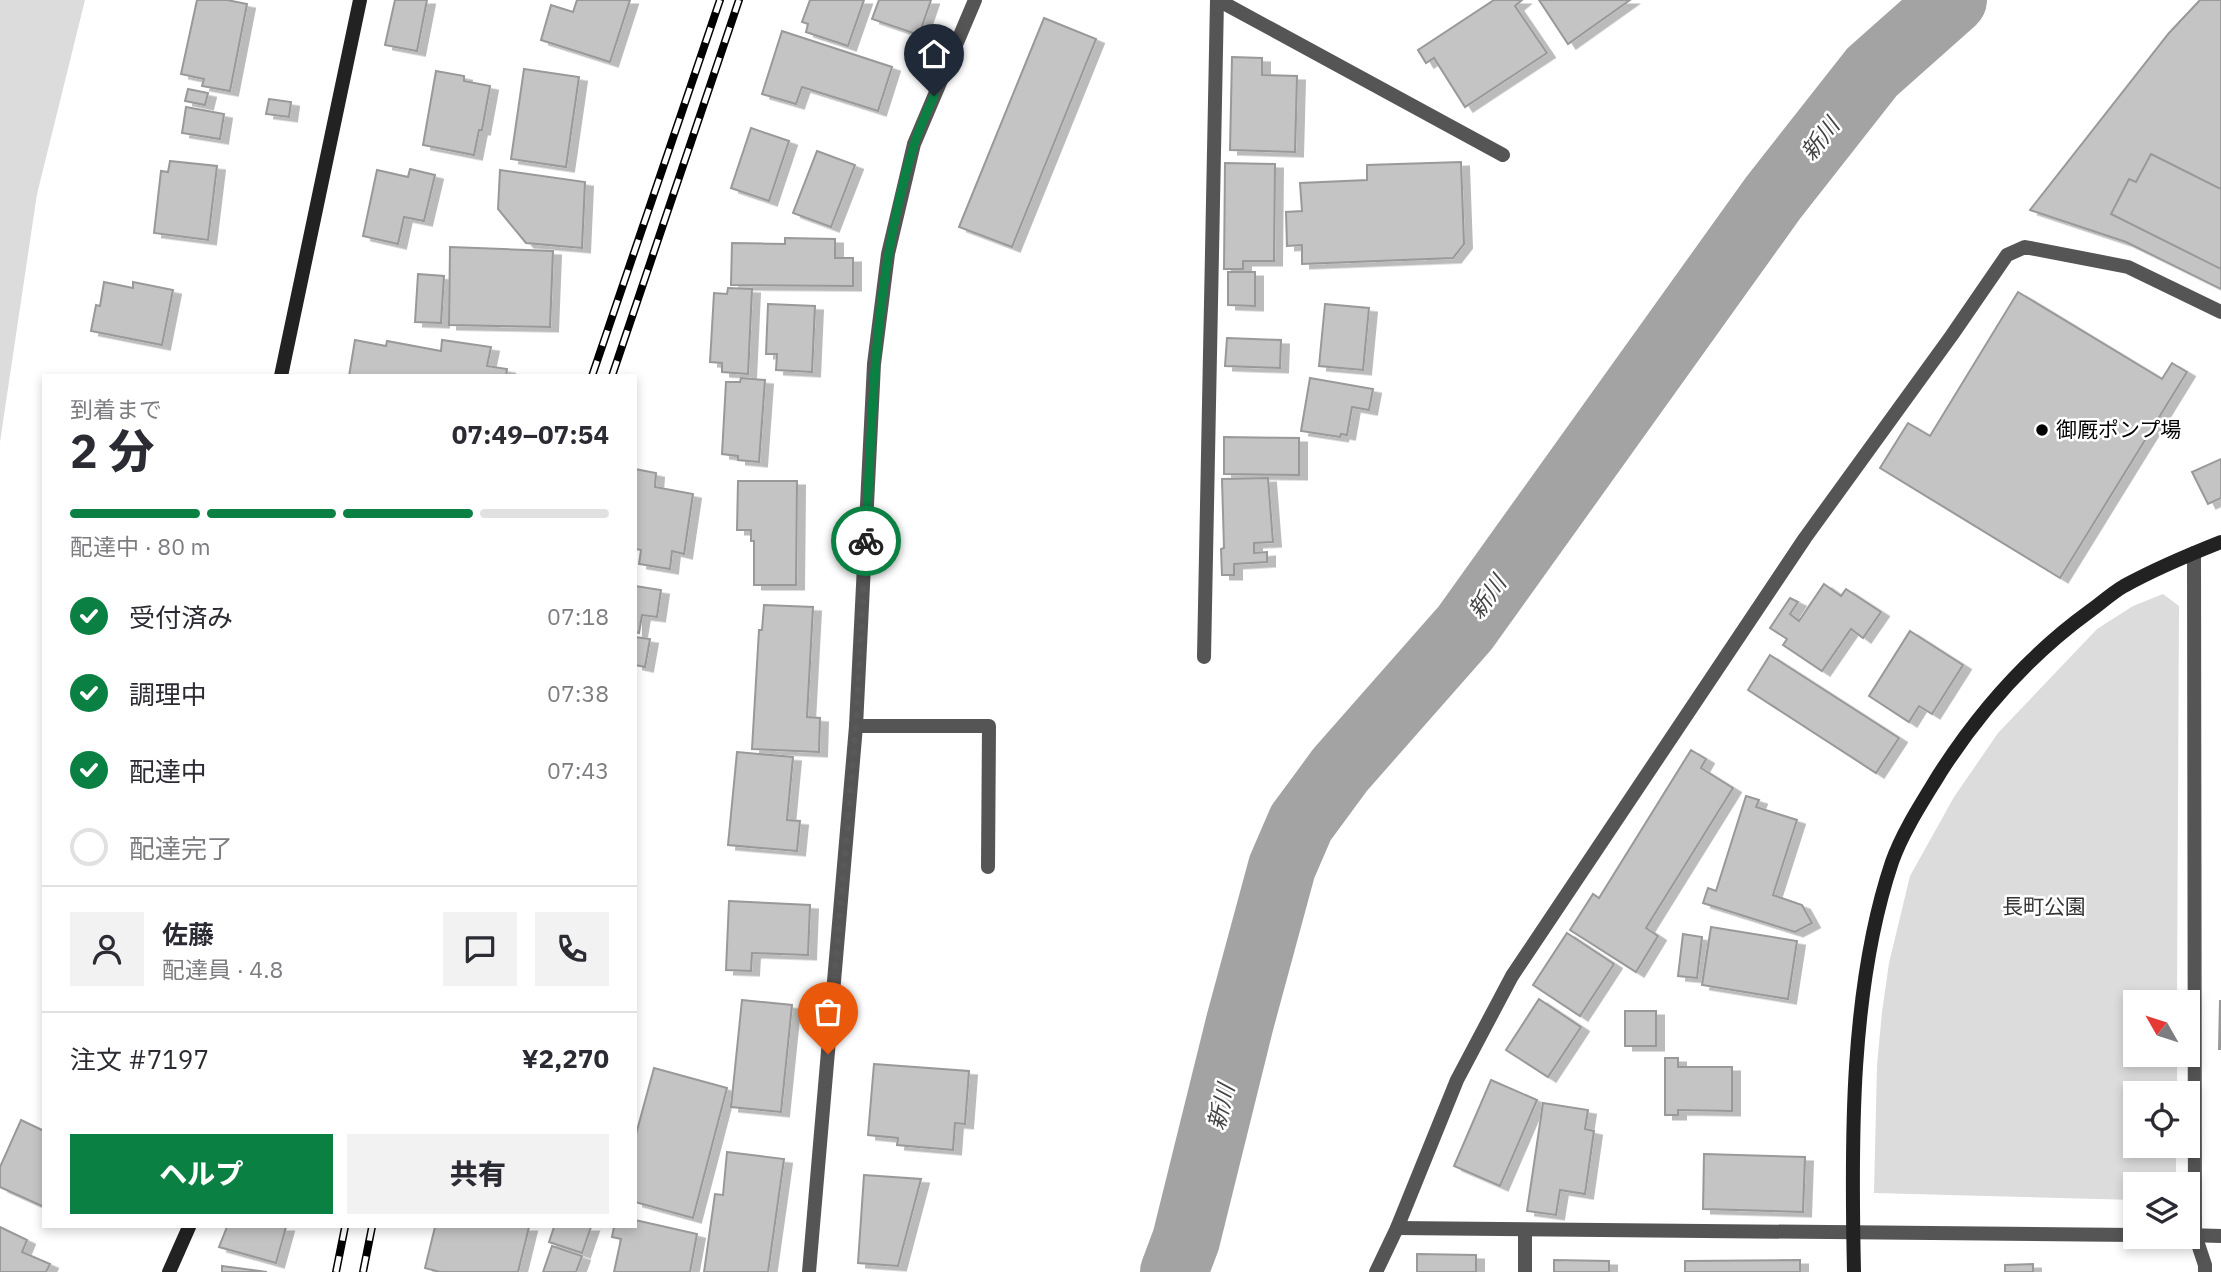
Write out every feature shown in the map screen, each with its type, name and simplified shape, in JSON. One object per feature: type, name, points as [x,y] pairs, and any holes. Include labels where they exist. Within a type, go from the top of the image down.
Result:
[{"type":"street","points":[[281,374],[360,0]]},
{"type":"street","points":[[809,1272],[856,726],[874,364],[887,254],[914,144],[975,0]]},
{"type":"street","points":[[1204,657],[1217,0],[1503,155]]},
{"type":"street","points":[[1376,1272],[1397,1228],[1457,1080],[1513,976],[1805,538],[2007,255],[2025,247],[2128,267],[2221,312]]},
{"type":"street","points":[[1853,1272],[1855,1100],[1861,1000],[1875,923],[1893,860],[1915,816],[1956,749],[1997,695],[2033,655],[2123,587],[2221,542]]},
{"type":"street","points":[[2191,1172],[2194,553]]},
{"type":"street","points":[[856,726],[989,726],[988,867]]},
{"type":"street","points":[[169,1272],[189,1228]]},
{"type":"street","points":[[1397,1228],[2123,1235]]},
{"type":"street","points":[[1525,1230],[1525,1272]]},
{"type":"street","points":[[2200,1235],[2221,1236]]},
{"type":"street","points":[[2197,1249],[2205,1272]]},
{"type":"green space","points":[[0,0],[85,0],[37,194],[0,442]]},
{"type":"green space","name":"長町公園","points":[[2163,594],[2179,606],[2177,990],[2123,990],[2123,1068],[2177,1068],[2177,1081],[2123,1081],[2123,1158],[2176,1158],[2176,1172],[2123,1172],[2123,1200],[1874,1193],[1877,1065],[1882,1012],[1889,963],[1910,876],[1954,797],[1998,733],[2097,629],[2133,606]]},
{"type":"building","points":[[197,0],[227,0],[247,4],[230,91],[202,86],[204,79],[181,74]]},
{"type":"building","points":[[395,0],[427,0],[417,51],[385,45]]},
{"type":"building","points":[[577,0],[630,0],[610,62],[541,40],[551,5],[573,12]]},
{"type":"building","points":[[810,0],[864,0],[848,46],[806,32],[808,24],[802,22]]},
{"type":"building","points":[[879,0],[931,0],[919,35],[872,19]]},
{"type":"building","points":[[1494,0],[1522,0],[1515,6],[1547,53],[1465,107],[1434,58],[1426,63],[1418,50]]},
{"type":"building","points":[[1539,0],[1630,0],[1568,44]]},
{"type":"building","points":[[2200,0],[2221,0],[2221,289],[2126,242],[2030,210],[2169,33]]},
{"type":"building","points":[[1044,18],[1096,39],[1012,247],[959,227]]},
{"type":"building","points":[[782,31],[892,67],[878,111],[802,87],[796,104],[762,94]]},
{"type":"building","points":[[1232,57],[1262,58],[1262,75],[1297,76],[1295,152],[1230,150]]},
{"type":"building","points":[[524,69],[579,77],[566,167],[511,159]]},
{"type":"building","points":[[436,71],[464,76],[464,81],[490,86],[482,130],[479,130],[474,155],[423,145]]},
{"type":"building","points":[[188,89],[208,93],[205,105],[185,101]]},
{"type":"building","points":[[269,99],[291,102],[289,117],[266,114]]},
{"type":"building","points":[[186,107],[224,114],[220,139],[182,133]]},
{"type":"building","points":[[751,128],[789,141],[769,201],[731,188]]},
{"type":"building","points":[[817,151],[855,165],[831,227],[793,213]]},
{"type":"building","points":[[2151,154],[2221,189],[2221,269],[2111,214],[2129,179],[2136,182]]},
{"type":"building","points":[[170,161],[217,166],[208,240],[154,233],[161,171],[168,172]]},
{"type":"building","points":[[1461,162],[1464,244],[1453,258],[1302,264],[1302,245],[1287,246],[1286,212],[1302,211],[1300,183],[1367,180],[1367,165]]},
{"type":"building","points":[[1225,163],[1275,164],[1274,261],[1243,261],[1243,269],[1224,269]]},
{"type":"building","points":[[410,169],[435,175],[424,221],[404,217],[398,244],[363,236],[377,170],[408,177]]},
{"type":"building","points":[[500,170],[585,182],[582,248],[526,243],[498,209]]},
{"type":"building","points":[[785,238],[835,239],[835,258],[853,258],[853,286],[731,285],[732,243],[785,244]]},
{"type":"building","points":[[450,247],[553,251],[550,327],[449,325]]},
{"type":"building","points":[[1228,272],[1255,272],[1255,306],[1228,305]]},
{"type":"building","points":[[418,274],[444,276],[441,323],[415,322]]},
{"type":"building","points":[[104,282],[133,288],[133,282],[173,290],[162,345],[91,331],[96,305],[100,306]]},
{"type":"building","points":[[728,288],[752,289],[748,374],[722,372],[722,363],[710,362],[714,293],[727,294]]},
{"type":"building","name":"御厩ポンプ場","points":[[2018,292],[2162,379],[2172,363],[2187,372],[2060,578],[1880,468],[1908,423],[1930,436]]},
{"type":"building","points":[[768,304],[815,306],[812,372],[776,370],[777,354],[766,354]]},
{"type":"building","points":[[1325,304],[1369,308],[1363,370],[1319,366]]},
{"type":"building","points":[[1227,338],[1281,340],[1280,368],[1225,366]]},
{"type":"building","points":[[355,340],[386,346],[387,341],[441,351],[442,340],[491,347],[487,366],[507,369],[506,374],[349,374]]},
{"type":"building","points":[[741,378],[765,380],[759,462],[738,460],[738,456],[722,454],[726,382],[740,382]]},
{"type":"building","points":[[1310,378],[1373,389],[1369,410],[1352,407],[1347,435],[1341,434],[1340,437],[1301,431]]},
{"type":"building","points":[[1224,437],[1299,438],[1299,475],[1224,474]]},
{"type":"building","points":[[2221,459],[2221,498],[2208,504],[2192,472]]},
{"type":"building","points":[[637,469],[656,473],[655,487],[693,494],[684,554],[672,551],[670,569],[639,564],[641,550],[637,549]]},
{"type":"building","points":[[1268,478],[1273,542],[1254,543],[1254,553],[1267,552],[1267,562],[1234,564],[1234,575],[1222,575],[1222,479]]},
{"type":"building","points":[[738,481],[797,481],[796,585],[754,585],[754,541],[751,541],[751,530],[737,530]]},
{"type":"building","points":[[1824,584],[1841,596],[1846,589],[1881,612],[1863,638],[1851,629],[1822,671],[1783,645],[1787,639],[1770,628],[1790,598],[1798,602],[1790,614],[1799,621]]},
{"type":"building","points":[[637,586],[661,590],[657,617],[642,615],[639,633]]},
{"type":"building","points":[[764,605],[813,607],[807,717],[820,718],[819,752],[752,749],[759,630],[762,630]]},
{"type":"building","points":[[1910,631],[1963,665],[1932,714],[1919,706],[1909,722],[1869,696]]},
{"type":"building","points":[[637,637],[650,639],[645,667],[637,665]]},
{"type":"building","points":[[1770,655],[1899,738],[1876,773],[1748,690]]},
{"type":"building","points":[[1691,750],[1706,759],[1701,768],[1733,788],[1646,928],[1658,936],[1636,972],[1570,930],[1593,894],[1599,898]]},
{"type":"building","points":[[737,752],[793,757],[787,820],[800,821],[797,851],[728,845]]},
{"type":"building","points":[[1746,796],[1759,800],[1756,807],[1797,820],[1773,895],[1802,905],[1812,923],[1795,932],[1703,903],[1708,888],[1716,891]]},
{"type":"building","points":[[729,901],[810,905],[808,955],[752,953],[751,971],[726,970]]},
{"type":"building","points":[[1711,927],[1797,941],[1788,999],[1702,985]]},
{"type":"building","points":[[1567,933],[1614,964],[1580,1016],[1533,985]]},
{"type":"building","points":[[1683,934],[1702,937],[1697,978],[1678,976]]},
{"type":"building","points":[[1539,999],[1581,1027],[1548,1077],[1506,1050]]},
{"type":"building","points":[[742,1000],[792,1005],[781,1112],[731,1107]]},
{"type":"building","points":[[2220,1001],[2221,1049],[2219,1049]]},
{"type":"building","points":[[1625,1011],[1656,1011],[1656,1046],[1625,1046]]},
{"type":"building","points":[[1665,1058],[1678,1058],[1678,1067],[1732,1067],[1732,1111],[1678,1110],[1678,1115],[1665,1115]]},
{"type":"building","points":[[874,1064],[969,1071],[965,1124],[955,1123],[953,1150],[897,1145],[898,1138],[868,1135]]},
{"type":"building","points":[[654,1068],[727,1088],[693,1218],[637,1203],[637,1131]]},
{"type":"building","points":[[1491,1080],[1537,1100],[1500,1186],[1454,1166]]},
{"type":"building","points":[[1543,1103],[1588,1110],[1585,1129],[1594,1131],[1585,1194],[1560,1190],[1556,1215],[1527,1211]]},
{"type":"building","points":[[21,1120],[42,1130],[42,1206],[0,1187],[0,1167]]},
{"type":"building","points":[[727,1152],[784,1159],[768,1272],[704,1272],[715,1194],[723,1195]]},
{"type":"building","points":[[1704,1154],[1805,1157],[1803,1212],[1703,1209]]},
{"type":"building","points":[[864,1175],[921,1179],[898,1266],[858,1263]]},
{"type":"building","points":[[637,1220],[697,1234],[690,1272],[614,1272],[621,1239],[612,1237],[614,1228],[637,1228]]},
{"type":"building","points":[[0,1227],[27,1240],[22,1252],[50,1264],[46,1272],[0,1272]]},
{"type":"building","points":[[227,1228],[286,1228],[276,1263],[219,1247]]},
{"type":"building","points":[[435,1228],[529,1228],[518,1272],[440,1272],[425,1268]]},
{"type":"building","points":[[554,1228],[591,1228],[582,1253],[549,1242]]},
{"type":"building","points":[[552,1246],[582,1256],[576,1272],[543,1272]]},
{"type":"building","points":[[1417,1254],[1476,1255],[1476,1272],[1417,1272]]},
{"type":"building","points":[[1554,1260],[1609,1261],[1609,1272],[1554,1272]]},
{"type":"building","points":[[1800,1260],[1800,1272],[1685,1272],[1685,1261]]},
{"type":"building","points":[[2033,1264],[2033,1272],[2005,1272],[2005,1265]]},
{"type":"building","points":[[222,1266],[267,1272],[222,1272]]},
{"type":"waterway","name":"新川","points":[[1174,1272],[1186,1240],[1282,867],[1301,823],[1340,770],[1465,628],[1773,198],[1872,72],[1953,0]]},
{"type":"railway","points":[[593,374],[720,0]]},
{"type":"railway","points":[[613,374],[739,0]]},
{"type":"railway","points":[[336,1272],[345,1228]]},
{"type":"railway","points":[[363,1272],[372,1228]]},
{"type":"way so far","points":[[828,1054],[856,726],[866,541]]},
{"type":"place","name":"御厩ポンプ場","points":[[2042,430]]},
{"type":"route","points":[[866,541],[874,364],[887,254],[914,144],[934,96]]}]
